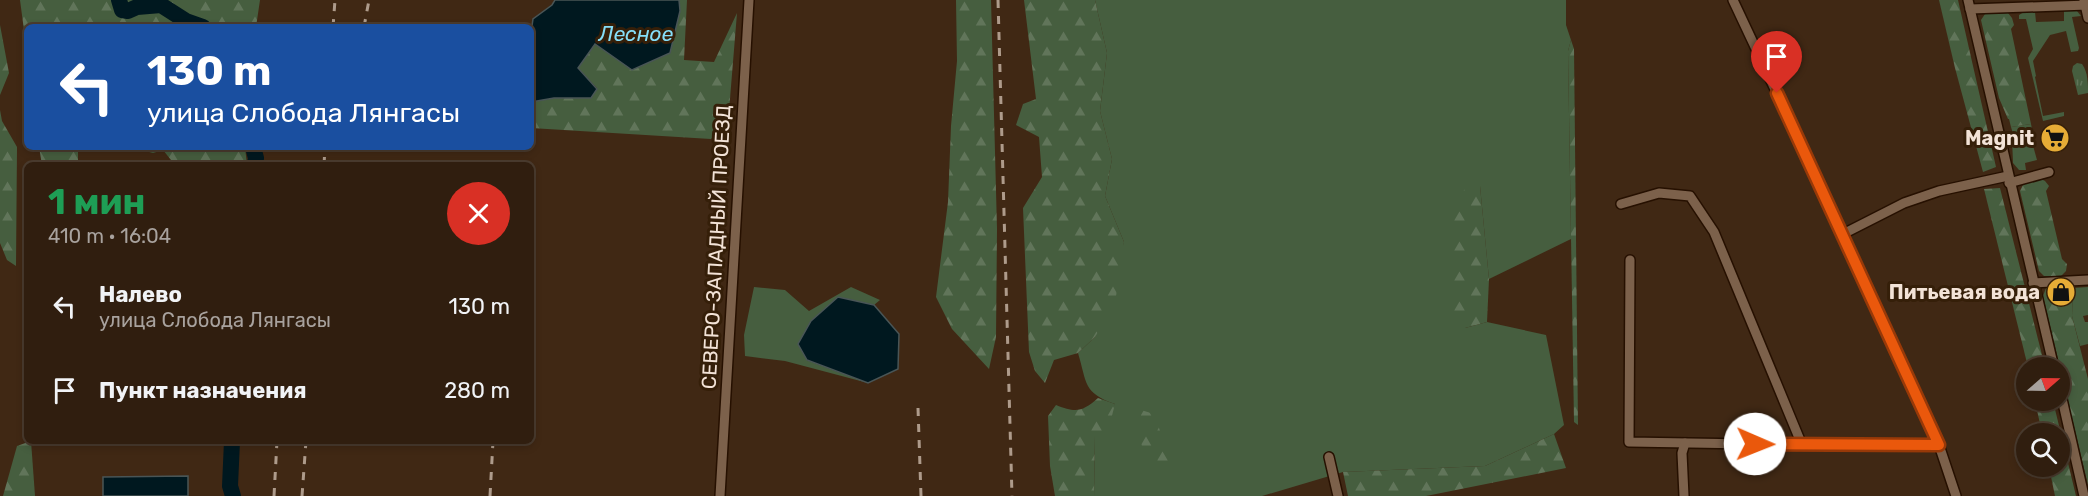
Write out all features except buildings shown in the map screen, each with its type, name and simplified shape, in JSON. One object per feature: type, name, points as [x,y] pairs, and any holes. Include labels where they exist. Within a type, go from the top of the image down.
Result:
[{"type":"street","name":"СЕВЕРО-ЗАПАДНЫЙ ПРОЕЗД","points":[[720,496],[749,0]]},
{"type":"street","points":[[1733,0],[1939,445],[1956,496]]},
{"type":"street","points":[[2051,357],[1969,5],[2086,3],[2088,18]]},
{"type":"street","points":[[1843,234],[1913,200],[1939,191],[2049,172]]},
{"type":"street","points":[[1621,204],[1659,193],[1690,196],[1714,232],[1802,446]]},
{"type":"street","points":[[1630,260],[1629,442],[1802,446],[1939,445]]},
{"type":"street","points":[[2033,282],[2088,280]]},
{"type":"street","points":[[2065,411],[2084,496]]},
{"type":"street","points":[[1684,496],[1682,453],[1685,443]]},
{"type":"street","points":[[1329,457],[1338,496]]},
{"type":"green space","points":[[20,0],[260,0],[256,24],[24,24],[24,30]]},
{"type":"green space","points":[[679,0],[687,0],[684,60],[714,62],[737,13],[728,123],[711,139],[534,128],[534,101],[597,88],[578,68],[595,44],[680,11]]},
{"type":"green space","points":[[956,0],[991,0],[997,229],[996,337],[989,369],[952,329],[936,297],[948,202],[951,126],[957,61]]},
{"type":"green space","points":[[1024,0],[1095,0],[1107,53],[1100,111],[1112,159],[1105,196],[1124,242],[1115,303],[1095,337],[1078,353],[1054,360],[1045,383],[1035,371],[1029,352],[1023,208],[1042,177],[1039,137],[1016,125],[1023,104],[1036,99]]},
{"type":"green space","points":[[1095,0],[1566,0],[1566,25],[1571,40],[1568,51],[1571,239],[1489,279],[1480,186],[1465,328],[1487,322],[1546,335],[1564,425],[1554,434],[1485,466],[1343,472],[1262,496],[1094,496],[1095,434],[1115,404],[1097,396],[1088,386],[1078,353],[1095,337],[1124,242],[1105,196],[1112,159],[1100,111],[1107,53]]},
{"type":"green space","points":[[1939,0],[1958,0],[1996,167],[1983,172],[1955,68]]},
{"type":"green space","points":[[2064,11],[2077,11],[2081,16],[2072,17],[2079,48],[2078,51],[2071,52],[2066,31],[2050,35],[2033,61],[2043,116],[2064,112],[2064,116],[2043,121],[2028,58],[2033,49],[2026,19],[2019,19],[2019,15],[2024,12],[2035,12],[2036,22],[2064,21]]},
{"type":"green space","points":[[2008,13],[2014,25],[2011,29],[2031,124],[2011,127],[1999,98],[1981,20],[1985,14]]},
{"type":"green space","points":[[0,25],[9,73],[0,95]]},
{"type":"green space","points":[[1571,40],[1574,49],[1578,425],[1574,422],[1568,51]]},
{"type":"green space","points":[[2077,63],[2084,67],[2088,86],[2088,93],[2078,95],[2072,71],[2073,66]]},
{"type":"green space","points":[[0,110],[2,121],[17,147],[16,266],[7,260],[0,243]]},
{"type":"green space","points":[[2031,124],[2032,129],[2029,131],[2037,160],[2025,163],[2026,170],[2019,170],[2013,163],[2012,138],[2014,137],[2011,127]]},
{"type":"green space","points":[[40,150],[80,150],[78,151],[78,162],[42,162]]},
{"type":"green space","points":[[142,150],[163,150],[153,153]]},
{"type":"green space","points":[[163,150],[245,150],[247,162],[173,162]]},
{"type":"green space","points":[[1471,177],[1480,186],[1489,279],[1487,322],[1465,328],[1452,315],[1453,211]]},
{"type":"green space","points":[[2041,179],[2049,186],[2046,191],[2062,259],[2067,264],[2066,271],[2060,277],[2044,276],[2039,271],[2020,191],[2024,183]]},
{"type":"green space","points":[[2000,188],[2042,357],[2026,357],[1984,189]]},
{"type":"green space","points":[[754,287],[785,290],[809,311],[851,287],[880,300],[874,305],[838,297],[807,360],[868,383],[785,361],[745,356],[744,335]]},
{"type":"green space","points":[[2088,287],[2088,315],[2083,316],[2085,322],[2088,322],[2088,344],[2080,346],[2072,316],[2073,288]]},
{"type":"green space","points":[[2046,288],[2073,288],[2072,316],[2088,379],[2088,485],[2070,409],[2070,357],[2058,357],[2043,296]]},
{"type":"green space","points":[[1098,398],[1115,404],[1108,431],[1095,435],[1094,496],[1055,496],[1050,466],[1048,416],[1056,405],[1078,410]]},
{"type":"green space","points":[[1141,410],[1154,414],[1169,456],[1166,471],[1148,462],[1139,438]]},
{"type":"green space","points":[[2037,411],[2055,411],[2058,423],[2040,423]]},
{"type":"green space","points":[[1554,434],[1566,468],[1426,496],[1348,496],[1343,472],[1485,466]]},
{"type":"green space","points":[[31,444],[35,496],[3,496],[17,446]]},
{"type":"green space","points":[[2070,471],[2076,496],[2055,496],[2051,477],[2070,477]]},
{"type":"water","name":"Лесное","points":[[555,0],[679,0],[680,11],[670,53],[632,70],[595,44],[578,68],[597,89],[591,98],[554,98],[534,101],[533,19],[552,5]]},
{"type":"water","points":[[838,297],[874,305],[899,334],[898,369],[868,383],[807,360],[798,344],[811,321]]},
{"type":"water","points":[[188,476],[188,496],[103,496],[103,477]]},
{"type":"waterway","points":[[119,0],[122,10],[161,5],[194,24]]},
{"type":"waterway","points":[[254,150],[255,162]]},
{"type":"waterway","points":[[232,444],[230,486],[233,496]]},
{"type":"railway","points":[[333,24],[335,0]]},
{"type":"railway","points":[[365,24],[369,0]]},
{"type":"railway","points":[[998,0],[1012,496]]},
{"type":"railway","points":[[324,162],[325,150]]},
{"type":"railway","points":[[918,408],[921,496]]},
{"type":"railway","points":[[274,496],[277,444]]},
{"type":"railway","points":[[302,496],[306,444]]},
{"type":"railway","points":[[490,496],[493,444]]},
{"type":"place","name":"Magnit","points":[[2055,138]]},
{"type":"place","name":"Питьевая вода","points":[[2061,292]]},
{"type":"route","points":[[1755,444],[1939,445],[1777,93]]}]
